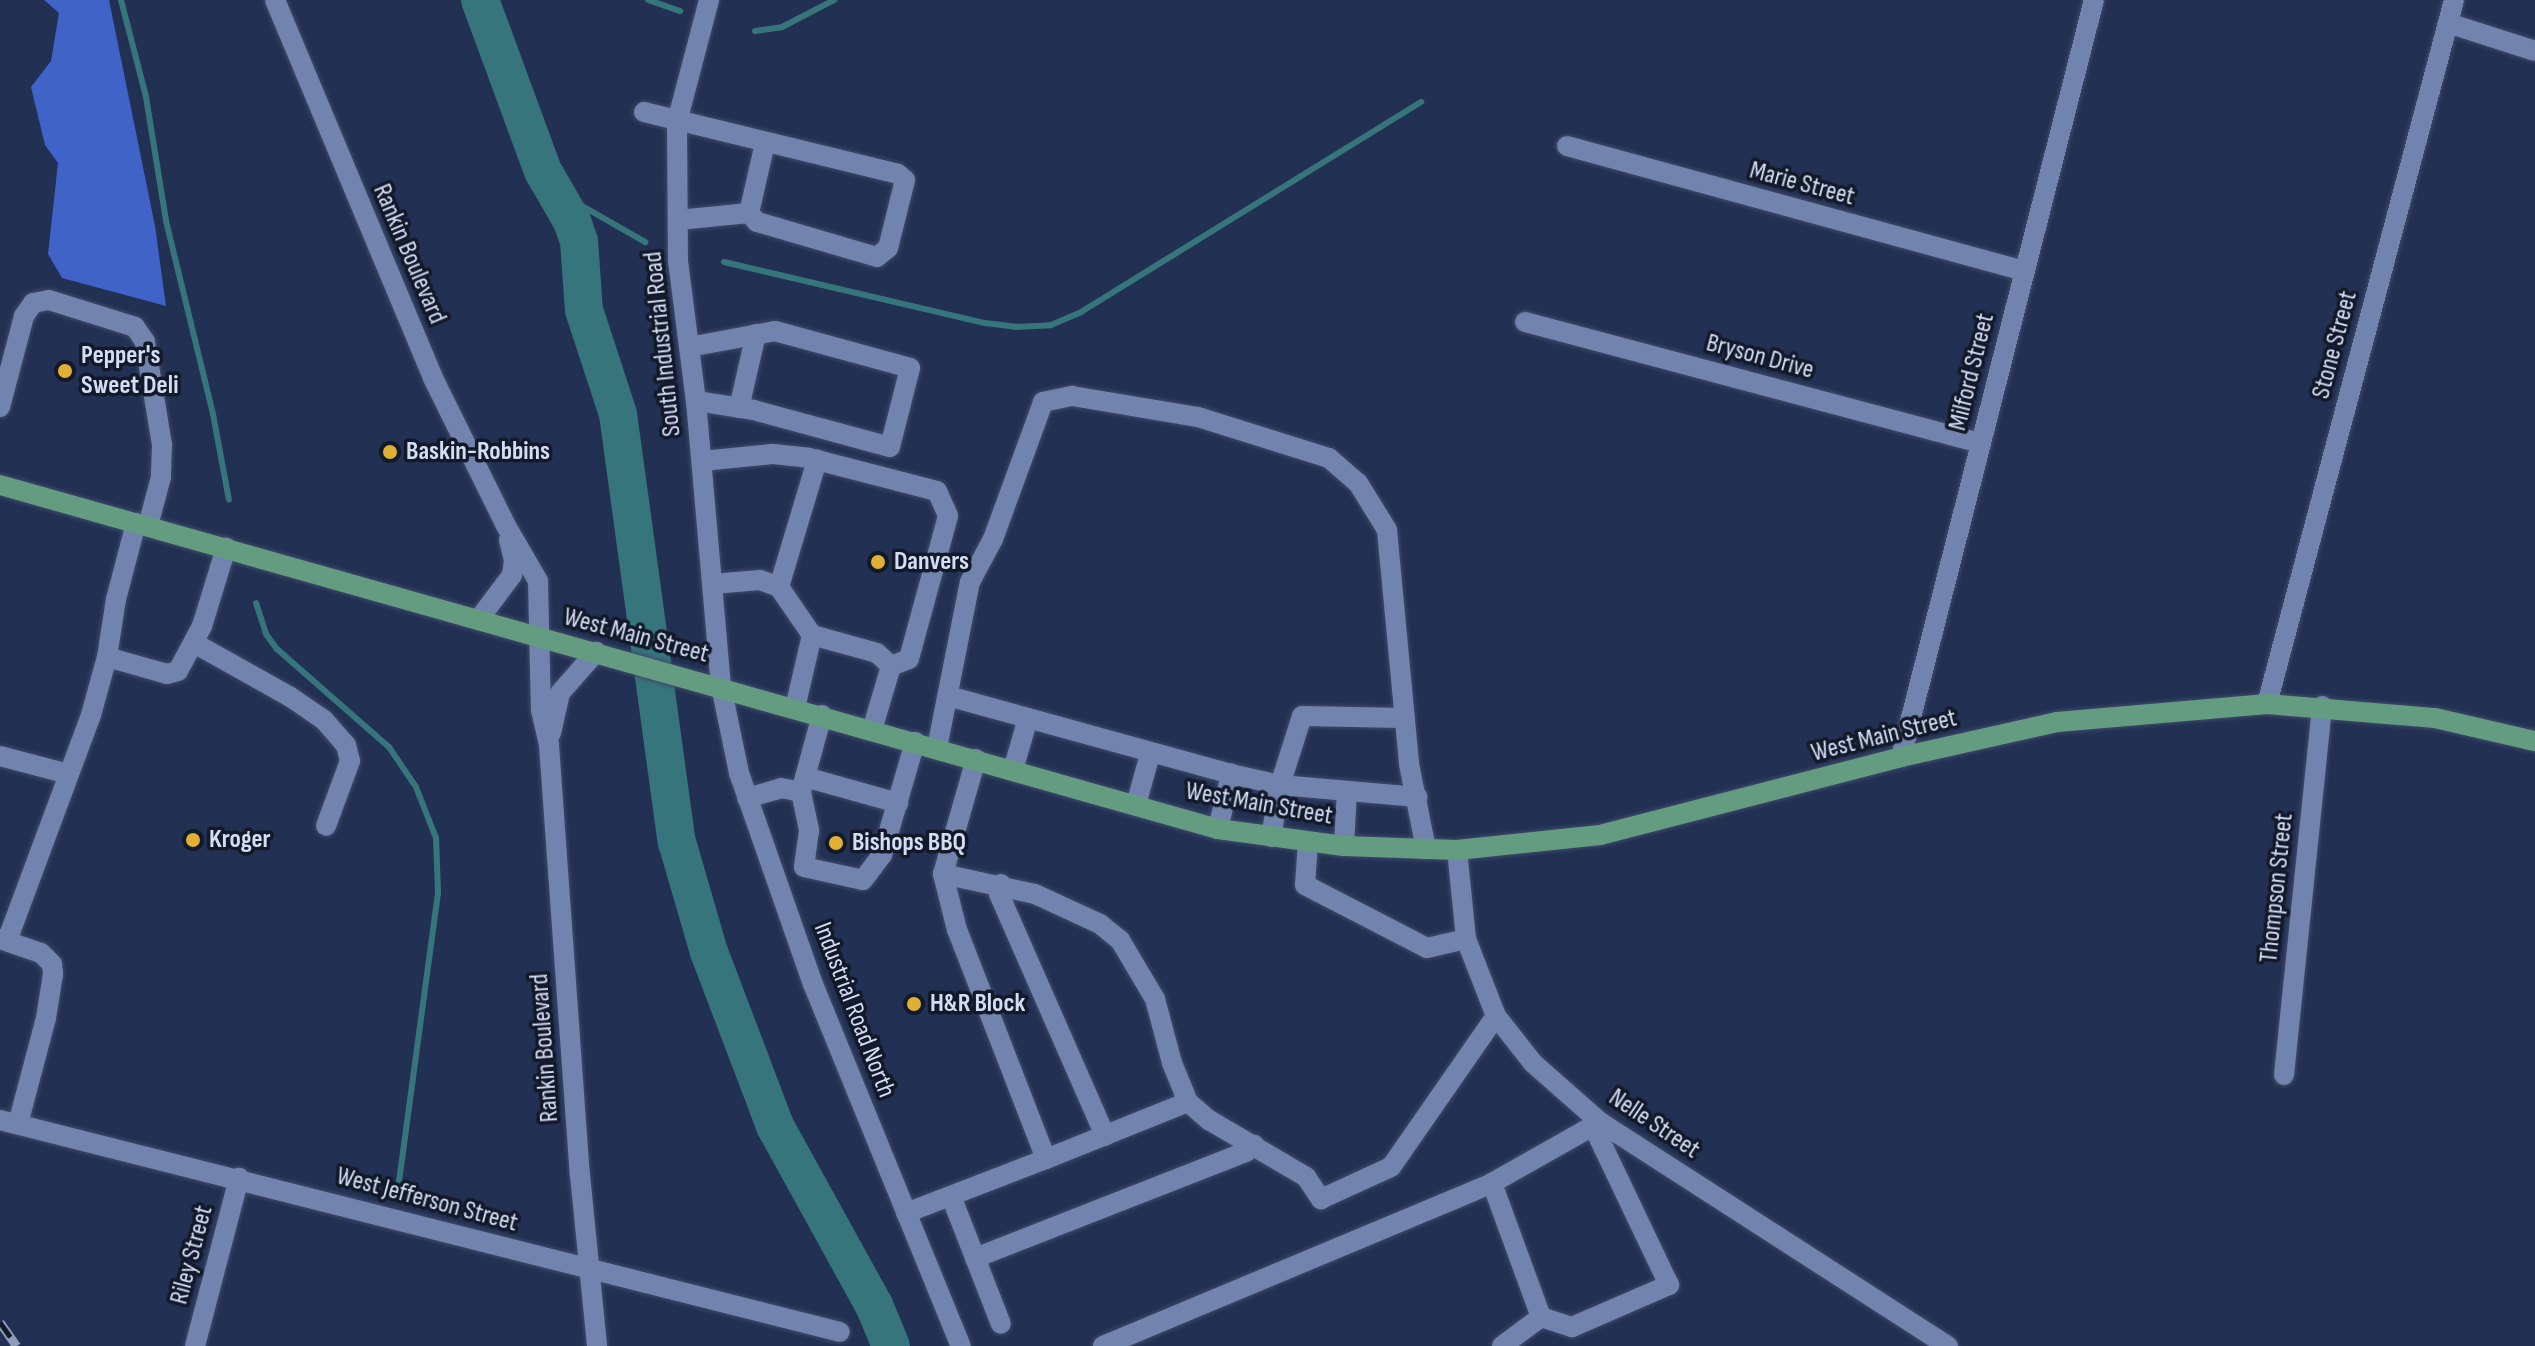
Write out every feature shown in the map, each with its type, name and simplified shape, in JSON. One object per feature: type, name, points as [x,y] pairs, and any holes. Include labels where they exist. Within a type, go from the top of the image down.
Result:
[{"type":"main road","name":"West Main Street","points":[[0,485],[721,686],[1218,829],[1344,846],[1457,850],[1600,835],[1901,757],[2057,722],[2267,704],[2322,706],[2435,718],[2535,741]]},
{"type":"street","name":"Rankin Boulevard","points":[[275,0],[433,378],[505,524],[538,581],[541,710],[549,745],[580,1175],[592,1271],[597,1346]]},
{"type":"street","name":"South Industrial Road","points":[[709,0],[677,122],[678,261],[696,401],[721,686]]},
{"type":"street","name":"Milford Street","points":[[1901,757],[2094,0]]},
{"type":"street","name":"Stone Street","points":[[2267,704],[2454,0]]},
{"type":"street","points":[[2448,23],[2535,51]]},
{"type":"street","points":[[644,112],[898,174],[905,180],[888,248],[877,257],[757,222],[749,213]]},
{"type":"street","points":[[749,213],[765,143]]},
{"type":"street","name":"Marie Street","points":[[1567,146],[2024,271]]},
{"type":"street","points":[[678,220],[749,213]]},
{"type":"street","points":[[0,407],[24,316],[33,303],[49,300],[135,327],[145,342],[162,445],[161,477],[116,599],[107,657],[68,774],[4,940],[41,953],[52,964],[53,974],[9,1122]]},
{"type":"street","name":"Bryson Drive","points":[[1525,322],[1981,443]]},
{"type":"street","points":[[689,347],[775,331],[910,368],[890,447],[739,408],[696,401]]},
{"type":"street","points":[[739,408],[756,334]]},
{"type":"street","points":[[937,748],[950,670],[970,582],[993,539],[1043,402],[1072,396],[1198,417],[1329,458],[1358,483],[1387,530],[1405,718],[1426,849]]},
{"type":"street","points":[[702,461],[773,454],[817,460],[937,491],[948,516],[909,659],[891,666]]},
{"type":"street","points":[[779,587],[817,460]]},
{"type":"street","name":"Rankin Boulevard","points":[[479,619],[512,575],[514,560],[505,524]]},
{"type":"street","points":[[107,657],[172,674],[181,667],[209,608],[226,548]]},
{"type":"street","points":[[713,584],[760,580],[779,587],[812,635],[877,653],[891,666]]},
{"type":"street","points":[[795,708],[812,635]]},
{"type":"street","points":[[194,643],[289,696],[324,720],[346,745],[350,761],[326,826]]},
{"type":"street","name":"Rankin Boulevard","points":[[549,745],[560,693],[596,652]]},
{"type":"street","points":[[872,730],[891,666]]},
{"type":"street","name":"Industrial Road North","points":[[721,686],[747,798],[813,984],[961,1346]]},
{"type":"street","points":[[948,696],[1150,754],[1280,785],[1417,797]]},
{"type":"street","name":"Thompson Street","points":[[2284,1075],[2322,706]]},
{"type":"street","points":[[804,867],[809,831],[803,785],[822,715]]},
{"type":"street","points":[[1271,837],[1280,785],[1302,716],[1405,718]]},
{"type":"street","points":[[1013,770],[1028,718]]},
{"type":"street","points":[[775,876],[804,867],[863,880],[882,855],[915,742]]},
{"type":"street","points":[[1136,805],[1150,754]]},
{"type":"street","points":[[0,756],[68,774]]},
{"type":"street","points":[[976,759],[943,874],[957,930],[1046,1159]]},
{"type":"street","points":[[1218,829],[1231,774]]},
{"type":"street","points":[[747,798],[803,785],[898,803]]},
{"type":"street","points":[[1344,846],[1347,791]]},
{"type":"street","points":[[1308,842],[1305,885],[1427,948],[1466,939]]},
{"type":"street","name":"Nelle Street","points":[[1457,850],[1466,939],[1496,1016],[1533,1063],[1597,1124],[1948,1346]]},
{"type":"street","points":[[943,874],[1001,884],[1074,910],[1120,940],[1155,999],[1172,1063],[1188,1102],[1209,1120],[1306,1177],[1321,1199],[1391,1167],[1496,1016]]},
{"type":"street","points":[[1001,884],[999,894],[1105,1136]]},
{"type":"street","points":[[906,1213],[1188,1102]]},
{"type":"street","name":"West Jefferson Street","points":[[9,1122],[840,1332]]},
{"type":"street","points":[[1103,1346],[1492,1183],[1597,1124],[1669,1285],[1572,1327],[1541,1317]]},
{"type":"street","points":[[975,1258],[1246,1152],[1254,1145]]},
{"type":"street","name":"Riley Street","points":[[195,1346],[239,1178]]},
{"type":"street","points":[[1492,1183],[1541,1317]]},
{"type":"street","points":[[951,1196],[1001,1324]]},
{"type":"street","points":[[1502,1346],[1541,1317]]},
{"type":"shaded area","points":[[44,0],[109,0],[155,226],[166,306],[62,278],[48,254],[58,163],[45,145],[31,87],[51,61],[59,13]]},
{"type":"waterway","points":[[121,0],[146,97],[166,221],[213,414],[229,500]]},
{"type":"waterway","points":[[480,0],[543,171],[572,221],[579,241],[584,310],[618,414],[677,842],[709,952],[775,1126],[874,1305],[891,1346]]},
{"type":"waterway","points":[[648,0],[680,11]]},
{"type":"waterway","points":[[755,31],[782,27],[834,0]]},
{"type":"waterway","points":[[724,262],[985,323],[1016,327],[1051,325],[1081,312],[1421,102]]},
{"type":"waterway","points":[[556,191],[645,242]]},
{"type":"waterway","points":[[256,603],[266,634],[277,649],[389,747],[416,787],[436,838],[438,893],[398,1188]]},
{"type":"railway","points":[[0,1322],[17,1346]]},
{"type":"place","name":"Pepper's Sweet Deli","points":[[65,371]]},
{"type":"place","name":"Baskin-Robbins","points":[[390,452]]},
{"type":"place","name":"Danvers","points":[[878,562]]},
{"type":"place","name":"Kroger","points":[[193,840]]},
{"type":"place","name":"Bishops BBQ","points":[[836,843]]},
{"type":"place","name":"H&R Block","points":[[914,1004]]}]
